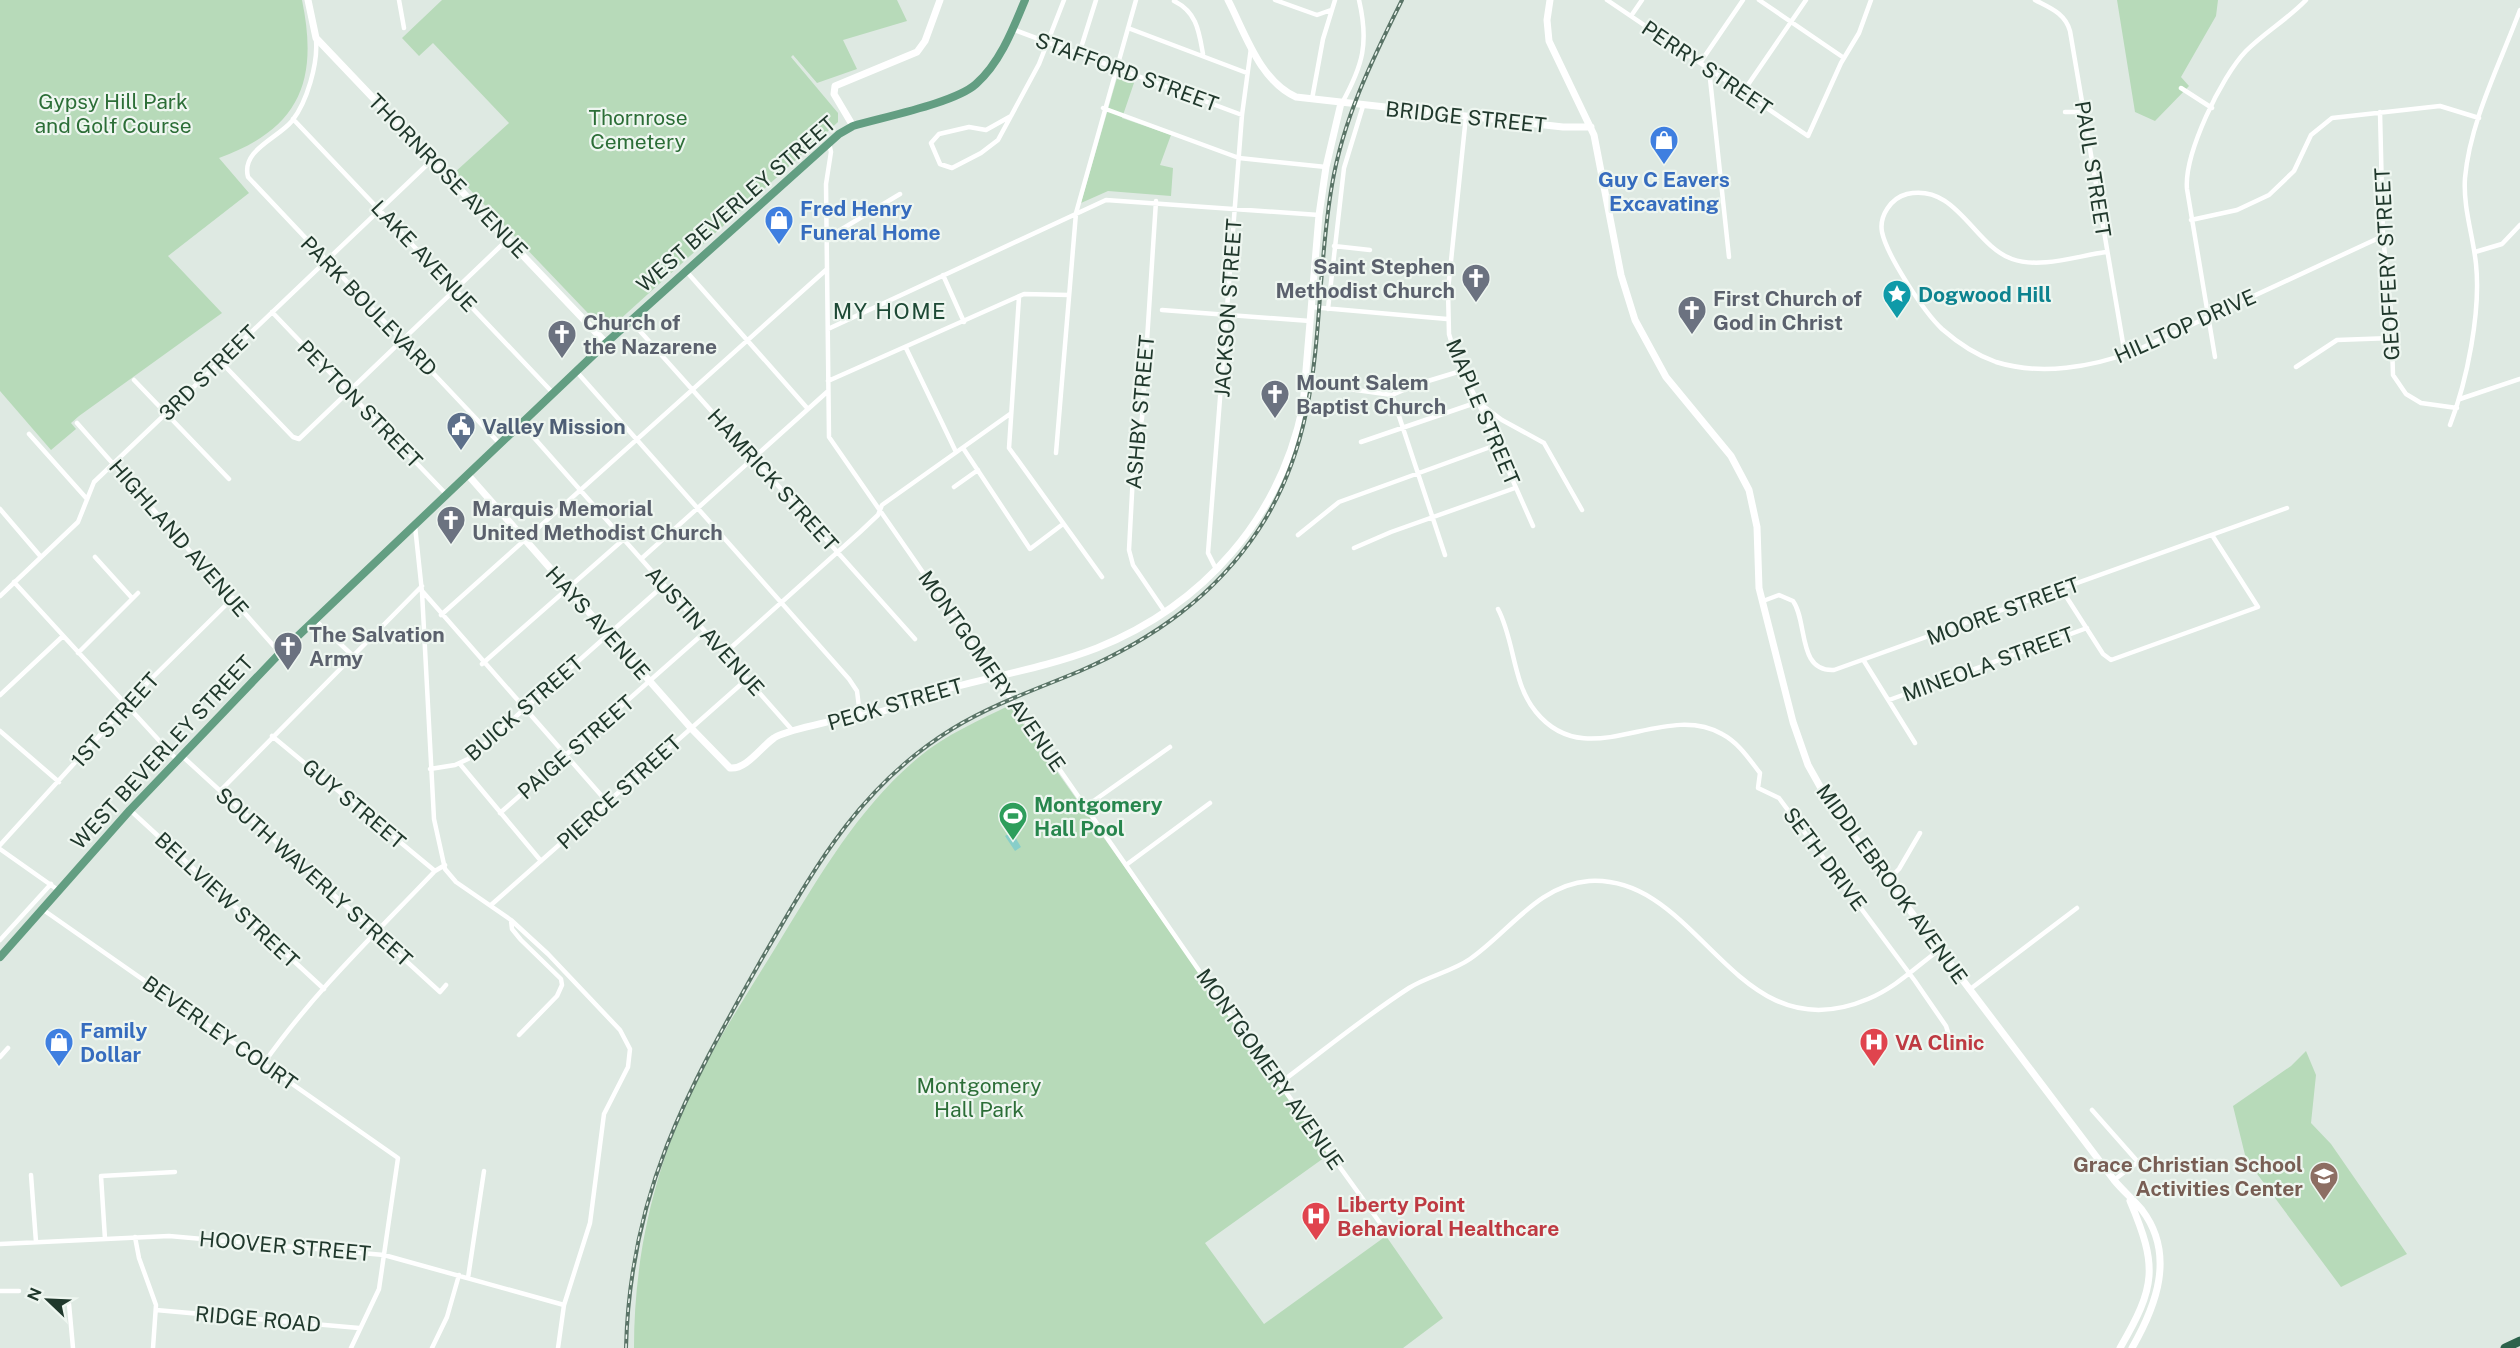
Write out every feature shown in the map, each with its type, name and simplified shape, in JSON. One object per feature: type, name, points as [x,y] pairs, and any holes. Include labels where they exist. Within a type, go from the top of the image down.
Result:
[{"type":"highway","points":[[2505,1348],[2520,1341]]},
{"type":"main road","name":"WEST BEVERLEY STREET","points":[[0,957],[130,810],[280,653],[576,371],[829,143],[853,126],[969,89],[994,62],[1025,0]]},
{"type":"street","points":[[293,119],[315,61],[316,38],[308,0]]},
{"type":"street","points":[[399,0],[404,28]]},
{"type":"street","points":[[853,126],[834,94],[834,87],[917,52],[925,42],[940,0]]},
{"type":"street","points":[[1011,116],[986,130],[969,127],[939,134],[933,138],[931,147],[940,164],[952,168],[993,145],[1011,116],[1047,43],[1064,0]]},
{"type":"street","points":[[1079,54],[1096,0]]},
{"type":"street","points":[[1056,453],[1076,213],[1103,108],[1136,0]]},
{"type":"street","name":"BRIDGE STREET","points":[[1228,0],[1264,69],[1280,87],[1296,97],[1341,104],[1563,127],[1591,127]]},
{"type":"street","points":[[1275,0],[1317,15],[1331,10]]},
{"type":"street","points":[[1312,100],[1335,0]]},
{"type":"street","points":[[1341,104],[1364,55],[1364,28],[1359,0]]},
{"type":"street","name":"MIDDLEBROOK AVENUE","points":[[1550,0],[1547,26],[1552,49],[1591,127],[1621,275],[1640,331],[1673,387],[1734,460],[1749,490],[1756,521],[1758,579],[1793,722],[1808,765],[1832,806],[1887,881],[2114,1180],[2129,1199],[2141,1209],[2150,1224],[2160,1264],[2154,1305],[2132,1348]]},
{"type":"street","name":"PERRY STREET","points":[[1607,0],[1808,136],[1844,58]]},
{"type":"street","points":[[1630,16],[1642,0]]},
{"type":"street","points":[[1700,63],[1743,0]]},
{"type":"street","points":[[1759,0],[1844,58],[1859,35],[1871,0]]},
{"type":"street","points":[[1743,92],[1806,0]]},
{"type":"street","name":"PAUL STREET","points":[[2035,0],[2058,13],[2068,25],[2125,355]]},
{"type":"street","points":[[2215,357],[2191,220],[2187,189],[2188,165],[2228,76],[2243,55],[2306,0]]},
{"type":"street","points":[[1174,1],[1187,9],[1195,20],[1203,54]]},
{"type":"street","points":[[2450,425],[2460,399],[2477,295],[2475,252],[2466,214],[2465,181],[2469,149],[2520,10]]},
{"type":"street","points":[[1128,28],[1203,54],[1247,73]]},
{"type":"street","name":"STAFFORD STREET","points":[[1012,29],[1242,114]]},
{"type":"street","name":"THORNROSE AVENUE","points":[[316,38],[606,343]]},
{"type":"street","name":"JACKSON STREET","points":[[1216,569],[1208,553],[1242,114],[1251,45]]},
{"type":"street","points":[[1709,69],[1729,257]]},
{"type":"street","points":[[2181,88],[2212,108]]},
{"type":"street","name":"PECK STREET","points":[[730,768],[742,766],[781,734],[881,712],[925,695],[1096,648],[1165,612],[1216,569],[1250,532],[1272,493],[1299,424],[1306,383],[1319,215],[1326,167],[1341,104]]},
{"type":"street","points":[[1328,309],[1344,168],[1363,106]]},
{"type":"street","points":[[2191,220],[2238,210],[2269,195],[2291,176],[2311,135],[2327,120],[2346,115],[2440,106],[2479,118]]},
{"type":"street","points":[[1103,108],[1239,158],[1326,167]]},
{"type":"street","points":[[2065,112],[2083,112]]},
{"type":"street","name":"GEOFFERY STREET","points":[[2380,112],[2383,236],[2392,338],[2392,369],[2401,388],[2421,403],[2457,408]]},
{"type":"street","name":"MAPLE STREET","points":[[1466,116],[1447,319],[1452,349],[1461,371],[1478,402],[1533,526]]},
{"type":"street","name":"PARK BOULEVARD","points":[[293,119],[252,154],[247,164],[250,181],[500,444]]},
{"type":"street","name":"LAKE AVENUE","points":[[293,119],[553,393]]},
{"type":"street","name":"MONTGOMERY AVENUE","points":[[829,143],[831,152],[826,184],[829,437],[1085,807],[1388,1234]]},
{"type":"street","name":"3RD STREET","points":[[0,596],[78,522],[92,484],[432,159]]},
{"type":"street","points":[[827,238],[900,194]]},
{"type":"street","name":"HILLTOP DRIVE","points":[[2106,252],[2034,262],[2013,259],[1992,247],[1955,208],[1922,194],[1908,194],[1896,199],[1886,210],[1882,223],[1887,244],[1929,315],[1947,333],[1972,351],[2005,364],[2037,369],[2080,365],[2125,355],[2383,236]]},
{"type":"street","points":[[828,328],[1106,200],[1156,201],[1319,215]]},
{"type":"street","name":"ASHBY STREET","points":[[1156,201],[1142,418],[1134,456],[1129,550],[1133,565],[1165,612]]},
{"type":"street","points":[[2475,252],[2502,244],[2520,225]]},
{"type":"street","points":[[220,361],[293,437],[299,440],[508,239]]},
{"type":"street","points":[[1334,246],[1370,250]]},
{"type":"street","points":[[441,615],[582,492],[827,269]]},
{"type":"street","points":[[686,271],[808,409]]},
{"type":"street","points":[[943,275],[964,322]]},
{"type":"street","points":[[828,381],[1028,293],[1069,295]]},
{"type":"street","points":[[1019,297],[1009,448],[1011,454],[1102,577]]},
{"type":"street","points":[[1311,307],[1447,319]]},
{"type":"street","points":[[1162,310],[1310,321]]},
{"type":"street","name":"PEYTON STREET","points":[[272,312],[447,495]]},
{"type":"street","name":"HAMRICK STREET","points":[[631,321],[915,639]]},
{"type":"street","points":[[2296,367],[2337,340],[2392,338]]},
{"type":"street","points":[[906,348],[956,452]]},
{"type":"street","points":[[576,371],[849,679],[856,691],[860,715]]},
{"type":"street","points":[[1306,383],[1392,395],[1418,384],[1461,371]]},
{"type":"street","points":[[2460,399],[2520,379]]},
{"type":"street","points":[[134,380],[229,479]]},
{"type":"street","points":[[641,559],[827,392]]},
{"type":"street","points":[[1392,395],[1445,555]]},
{"type":"street","points":[[1361,442],[1478,402],[1502,420],[1544,443],[1582,510]]},
{"type":"street","points":[[725,653],[837,552],[880,510],[882,505],[1010,414]]},
{"type":"street","name":"HIGHLAND AVENUE","points":[[77,423],[280,653]]},
{"type":"street","name":"AUSTIN AVENUE","points":[[521,423],[793,732]]},
{"type":"street","points":[[29,434],[87,499]]},
{"type":"street","points":[[1298,535],[1335,504],[1496,445]]},
{"type":"street","points":[[963,448],[1030,549],[1063,524]]},
{"type":"street","points":[[954,487],[978,470]]},
{"type":"street","name":"HAYS AVENUE","points":[[468,475],[691,728],[730,768]]},
{"type":"street","points":[[1354,548],[1391,531],[1515,488]]},
{"type":"street","name":"MOORE STREET","points":[[1763,601],[1779,595],[1794,602],[1809,657],[1818,667],[1832,670],[1864,661],[2287,508]]},
{"type":"street","points":[[0,509],[41,557]]},
{"type":"street","points":[[415,526],[422,589],[434,819],[445,865],[456,882],[511,921],[578,984],[620,1030],[631,1054],[628,1067],[604,1114],[590,1223],[564,1305],[558,1348]]},
{"type":"street","points":[[2062,590],[2107,658],[2113,660],[2258,608],[2212,535]]},
{"type":"street","points":[[483,663],[624,539]]},
{"type":"street","points":[[95,557],[132,598]]},
{"type":"street","name":"SOUTH WAVERLY STREET","points":[[14,582],[78,653],[179,758],[220,791],[440,993],[446,986]]},
{"type":"street","name":"BUICK STREET","points":[[430,769],[460,764],[664,585]]},
{"type":"street","points":[[422,589],[441,615],[606,802]]},
{"type":"street","points":[[220,791],[352,655],[422,589]]},
{"type":"street","points":[[78,653],[138,593]]},
{"type":"street","name":"1ST STREET","points":[[0,847],[127,705],[232,598]]},
{"type":"street","name":"SETH DRIVE","points":[[1498,609],[1526,697],[1541,718],[1553,727],[1570,735],[1595,739],[1676,724],[1692,724],[1711,728],[1733,741],[1760,773],[1758,788],[1779,798],[1910,973],[1946,1026],[1952,1045]]},
{"type":"street","points":[[315,620],[352,655]]},
{"type":"street","name":"MINEOLA STREET","points":[[1889,700],[2087,628]]},
{"type":"street","name":"PAIGE STREET","points":[[501,813],[705,632]]},
{"type":"street","points":[[0,695],[63,636]]},
{"type":"street","points":[[1864,661],[1915,743]]},
{"type":"street","name":"PIERCE STREET","points":[[491,905],[747,679]]},
{"type":"street","points":[[0,732],[59,782]]},
{"type":"street","name":"GUY STREET","points":[[273,736],[435,871]]},
{"type":"street","points":[[1085,807],[1170,747]]},
{"type":"street","points":[[460,764],[541,861]]},
{"type":"street","points":[[1126,865],[1210,803]]},
{"type":"street","name":"BELLVIEW STREET","points":[[130,810],[324,989]]},
{"type":"street","points":[[1887,881],[1897,872],[1920,833]]},
{"type":"street","points":[[0,847],[58,890]]},
{"type":"street","points":[[264,1063],[285,1033],[324,989],[435,871],[445,865]]},
{"type":"street","points":[[1280,1083],[1407,989],[1468,960],[1542,897],[1577,883],[1618,883],[1651,897],[1741,980],[1765,996],[1788,1004],[1815,1008],[1847,1006],[1877,996],[1939,950]]},
{"type":"street","points":[[0,940],[51,884]]},
{"type":"street","name":"BEVERLEY COURT","points":[[42,909],[398,1158],[384,1256]]},
{"type":"street","points":[[1969,990],[2077,909]]},
{"type":"street","points":[[511,921],[515,933],[561,979],[562,985],[557,996],[519,1035]]},
{"type":"street","points":[[0,1057],[8,1048]]},
{"type":"street","points":[[2092,1110],[2138,1162],[2114,1180]]},
{"type":"street","points":[[468,1278],[484,1171]]},
{"type":"street","points":[[105,1239],[101,1176],[175,1172]]},
{"type":"street","points":[[31,1175],[36,1242]]},
{"type":"street","name":"MIDDLEBROOK AVENUE","points":[[2120,1348],[2145,1300],[2150,1271],[2147,1241],[2129,1199]]},
{"type":"street","name":"HOOVER STREET","points":[[0,1244],[176,1236],[384,1256],[564,1305]]},
{"type":"street","points":[[135,1237],[141,1263],[154,1293],[156,1310],[153,1348]]},
{"type":"street","points":[[351,1348],[379,1289],[384,1256]]},
{"type":"street","points":[[432,1348],[447,1317],[459,1275]]},
{"type":"street","points":[[0,1292],[19,1291]]},
{"type":"street","points":[[69,1304],[73,1348]]},
{"type":"street","name":"RIDGE ROAD","points":[[156,1310],[359,1328]]},
{"type":"green space","name":"Gypsy Hill Park and Golf Course","points":[[0,0],[302,0],[307,29],[304,78],[297,99],[285,117],[268,133],[219,158],[249,193],[168,256],[222,313],[79,416],[71,423],[76,429],[51,450],[0,391]]},
{"type":"green space","name":"Thornrose Cemetery","points":[[442,0],[897,0],[907,21],[843,40],[857,69],[817,83],[793,55],[791,57],[838,113],[838,122],[606,332],[454,173],[509,123],[433,43],[419,56],[402,38]]},
{"type":"green space","points":[[2117,0],[2218,0],[2216,16],[2181,77],[2189,86],[2155,121],[2135,112]]},
{"type":"green space","points":[[1119,71],[1136,77],[1122,118],[1171,135],[1160,165],[1173,168],[1171,196],[1108,191],[1081,203]]},
{"type":"green space","name":"Montgomery Hall Park","points":[[1010,705],[1328,1155],[1205,1243],[1264,1324],[1386,1236],[1443,1318],[1403,1348],[634,1348],[638,1275],[651,1204],[673,1136],[687,1102],[722,1035],[827,864],[878,797],[929,749],[963,728]]},
{"type":"green space","name":"Grace Christian School Activities Center","points":[[2306,1051],[2316,1075],[2311,1123],[2331,1144],[2407,1254],[2341,1287],[2246,1159],[2233,1106],[2291,1066]]},
{"type":"water","name":"Montgomery Hall Pool","points":[[1012,832],[1021,847],[1015,851],[1005,836]]},
{"type":"railway","points":[[626,1348],[630,1292],[638,1241],[651,1192],[667,1146],[686,1101],[733,1010],[800,895],[841,832],[890,777],[919,752],[952,729],[999,704],[1107,658],[1157,630],[1202,595],[1223,575],[1259,529],[1282,488],[1297,447],[1308,404],[1326,230],[1332,185],[1343,137],[1360,90],[1402,0]]},
{"type":"place","name":"Guy C Eavers Excavating","points":[[1664,166]]},
{"type":"place","name":"Fred Henry Funeral Home","points":[[779,246]]},
{"type":"place","name":"Saint Stephen Methodist Church","points":[[1476,304]]},
{"type":"place","name":"Dogwood Hill","points":[[1897,320]]},
{"type":"place","name":"First Church of God in Christ","points":[[1692,336]]},
{"type":"place","name":"Church of the Nazarene","points":[[562,360]]},
{"type":"place","name":"Mount Salem Baptist Church","points":[[1275,420]]},
{"type":"place","name":"Valley Mission","points":[[461,452]]},
{"type":"place","name":"Marquis Memorial United Methodist Church","points":[[451,546]]},
{"type":"place","name":"The Salvation Army","points":[[288,672]]},
{"type":"place","name":"Montgomery Hall Pool","points":[[1013,842]]},
{"type":"place","name":"Family Dollar","points":[[59,1068]]},
{"type":"place","name":"VA Clinic","points":[[1874,1068]]},
{"type":"place","name":"Grace Christian School Activities Center","points":[[2324,1202]]},
{"type":"place","name":"Liberty Point Behavioral Healthcare","points":[[1316,1242]]},
{"type":"district","name":"MY HOME","points":[[890,311]]}]
